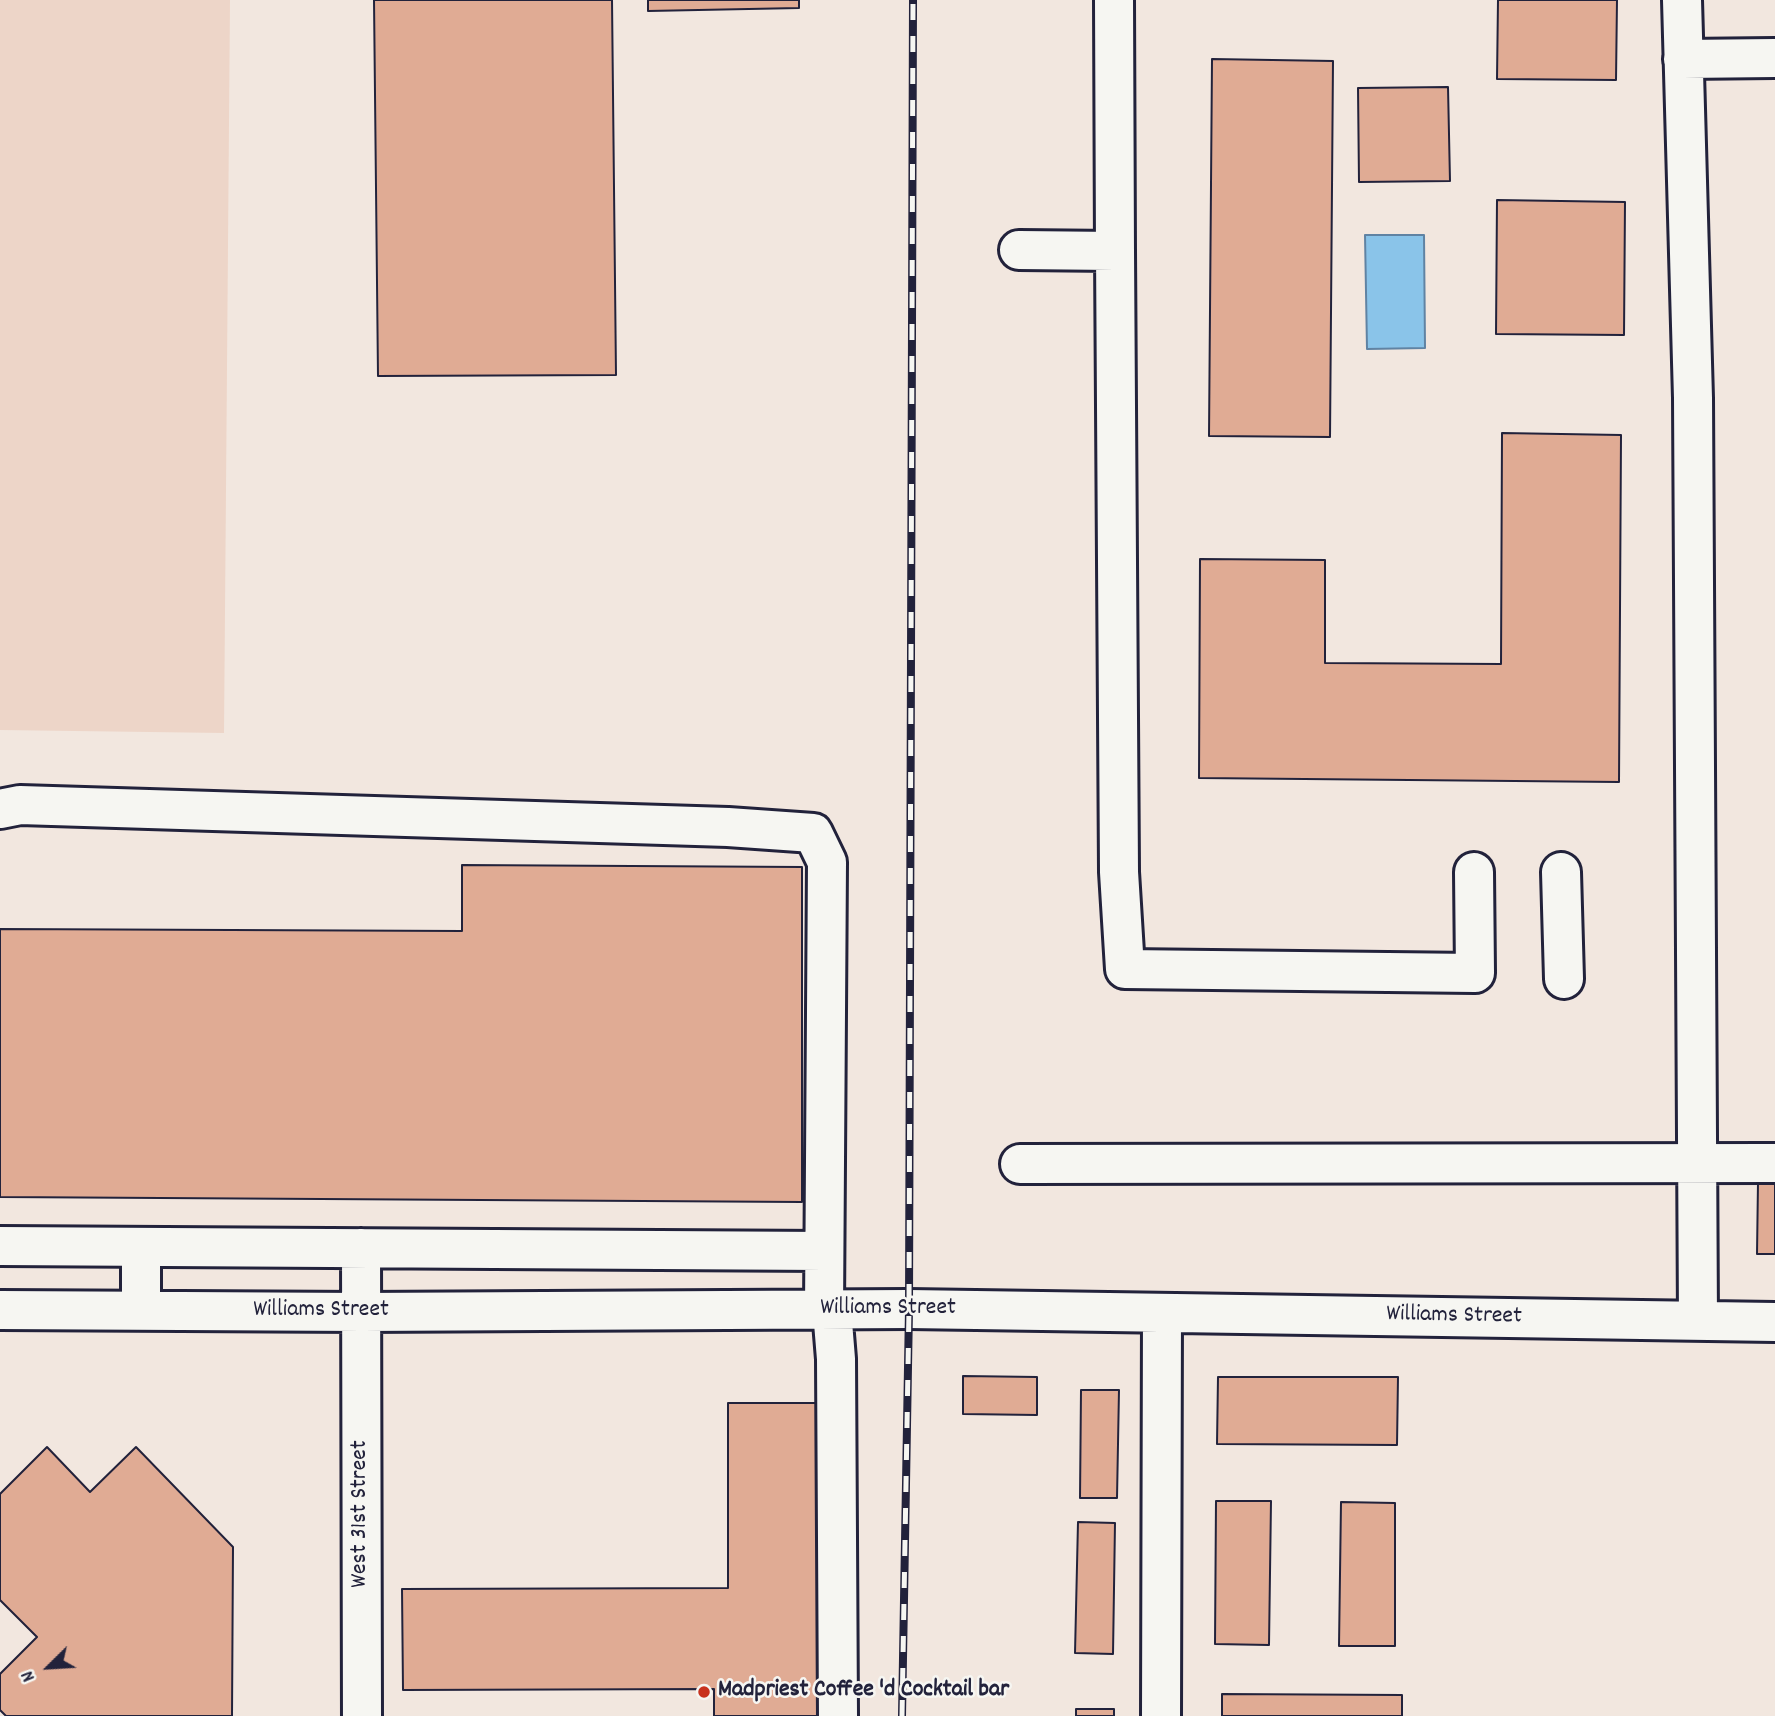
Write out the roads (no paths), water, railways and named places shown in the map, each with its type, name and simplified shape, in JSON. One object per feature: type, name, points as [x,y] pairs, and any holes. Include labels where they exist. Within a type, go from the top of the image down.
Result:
[{"type":"street","points":[[1114,0],[1119,872],[1125,969],[1475,972],[1474,872]]},
{"type":"street","points":[[1682,0],[1693,398],[1698,1321]]},
{"type":"street","points":[[1683,59],[1775,58]]},
{"type":"street","points":[[1019,250],[1115,251]]},
{"type":"street","points":[[0,809],[20,805],[62,806],[728,827],[813,833],[827,862],[824,1251],[828,1310],[836,1359],[838,1716]]},
{"type":"street","points":[[1562,872],[1564,979]]},
{"type":"street","points":[[1020,1164],[1775,1163]]},
{"type":"street","points":[[0,1246],[824,1251]]},
{"type":"street","points":[[141,1247],[141,1311]]},
{"type":"street","name":"West 31st Street","points":[[361,1248],[362,1716]]},
{"type":"street","points":[[609,1311],[612,1250]]},
{"type":"street","name":"Williams Street","points":[[0,1310],[362,1312],[909,1309],[1775,1322]]},
{"type":"street","points":[[1161,1716],[1162,1313]]},
{"type":"water","points":[[1365,235],[1424,235],[1425,348],[1367,349]]},
{"type":"railway","points":[[902,1716],[909,1309],[913,0]]},
{"type":"place","name":"Madpriest Coffee 'd Cocktail bar","points":[[704,1692]]}]
